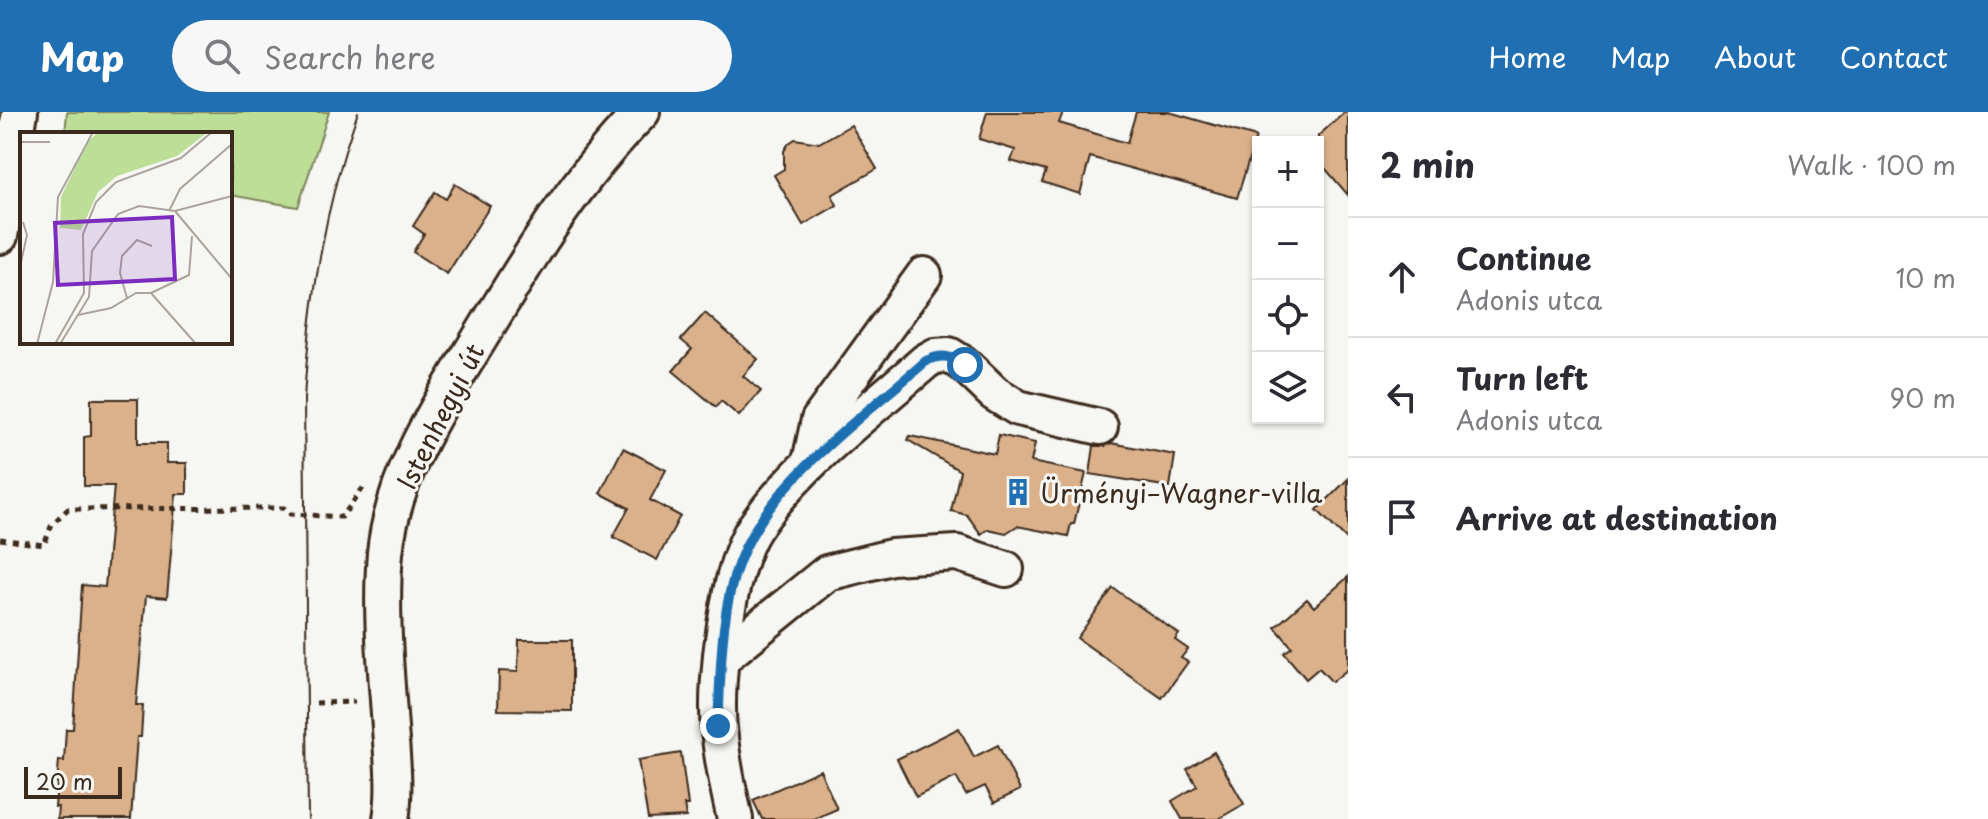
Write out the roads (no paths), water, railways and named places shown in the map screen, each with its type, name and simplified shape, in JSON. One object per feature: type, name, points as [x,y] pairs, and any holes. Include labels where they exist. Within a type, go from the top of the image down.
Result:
[{"type":"street","name":"Istenhegyi út","points":[[391,819],[392,754],[382,608],[385,549],[397,499],[415,453],[446,393],[527,260],[593,167],[642,112]]},
{"type":"street","points":[[0,163],[20,115]]},
{"type":"street","points":[[0,236],[20,115]]},
{"type":"street","points":[[810,462],[819,420],[924,275]]},
{"type":"street","points":[[735,819],[718,726],[722,658],[731,592],[738,563],[753,530],[810,462],[935,356],[949,355],[965,365],[994,393],[1018,408],[1100,427]]},
{"type":"street","points":[[722,658],[827,573],[891,557],[957,553],[1006,569]]},
{"type":"tram line","points":[[308,819],[304,399],[320,254],[336,183],[358,112]]},
{"type":"place","name":"Ürményi–Wagner-villa","points":[[1018,492]]}]
